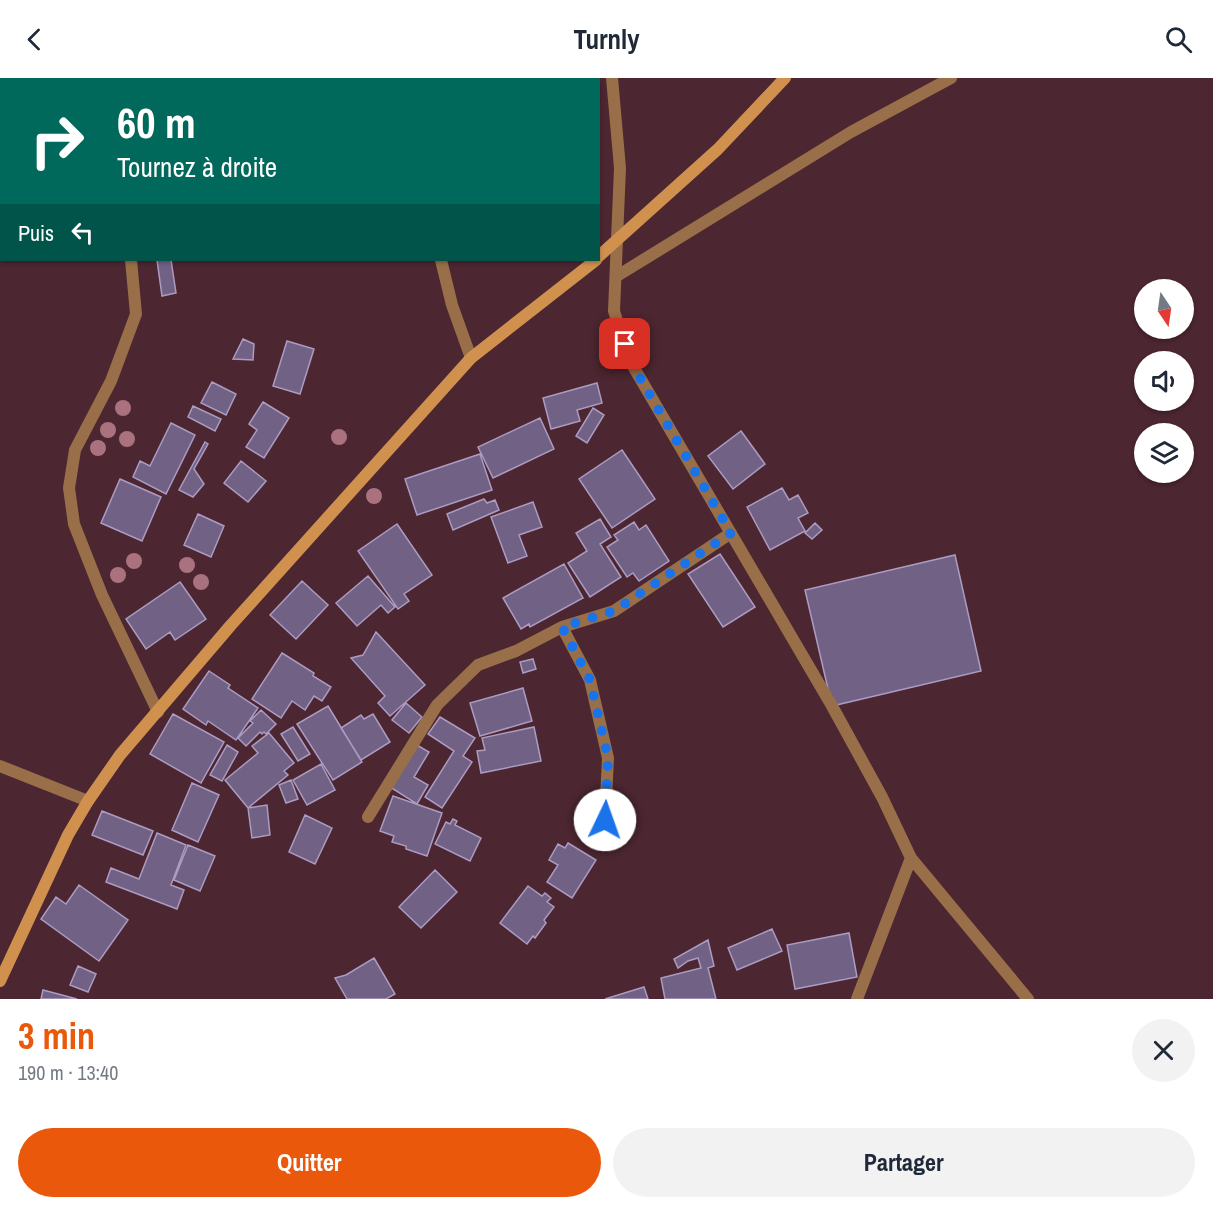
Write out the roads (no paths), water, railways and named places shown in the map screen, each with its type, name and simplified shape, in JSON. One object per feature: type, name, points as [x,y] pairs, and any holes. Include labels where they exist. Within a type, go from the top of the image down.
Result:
[{"type":"street","points":[[612,78],[620,168],[619,239],[614,311],[630,361],[832,706],[882,797],[911,858],[1028,999]]},
{"type":"street","points":[[600,255],[718,149],[785,78]]},
{"type":"street","points":[[617,276],[851,132],[951,78]]},
{"type":"street","points":[[131,261],[136,314],[111,381],[75,450],[69,488],[74,524],[102,596],[158,712]]},
{"type":"street","points":[[441,261],[452,305],[471,358]]},
{"type":"street","points":[[0,981],[68,835],[120,755],[231,625],[471,358],[593,261]]},
{"type":"street","points":[[368,817],[437,705],[478,665],[516,651],[562,627],[614,611],[731,533]]},
{"type":"street","points":[[562,627],[590,680],[608,758],[605,820]]},
{"type":"street","points":[[0,766],[88,801]]},
{"type":"street","points":[[858,999],[911,858]]}]
